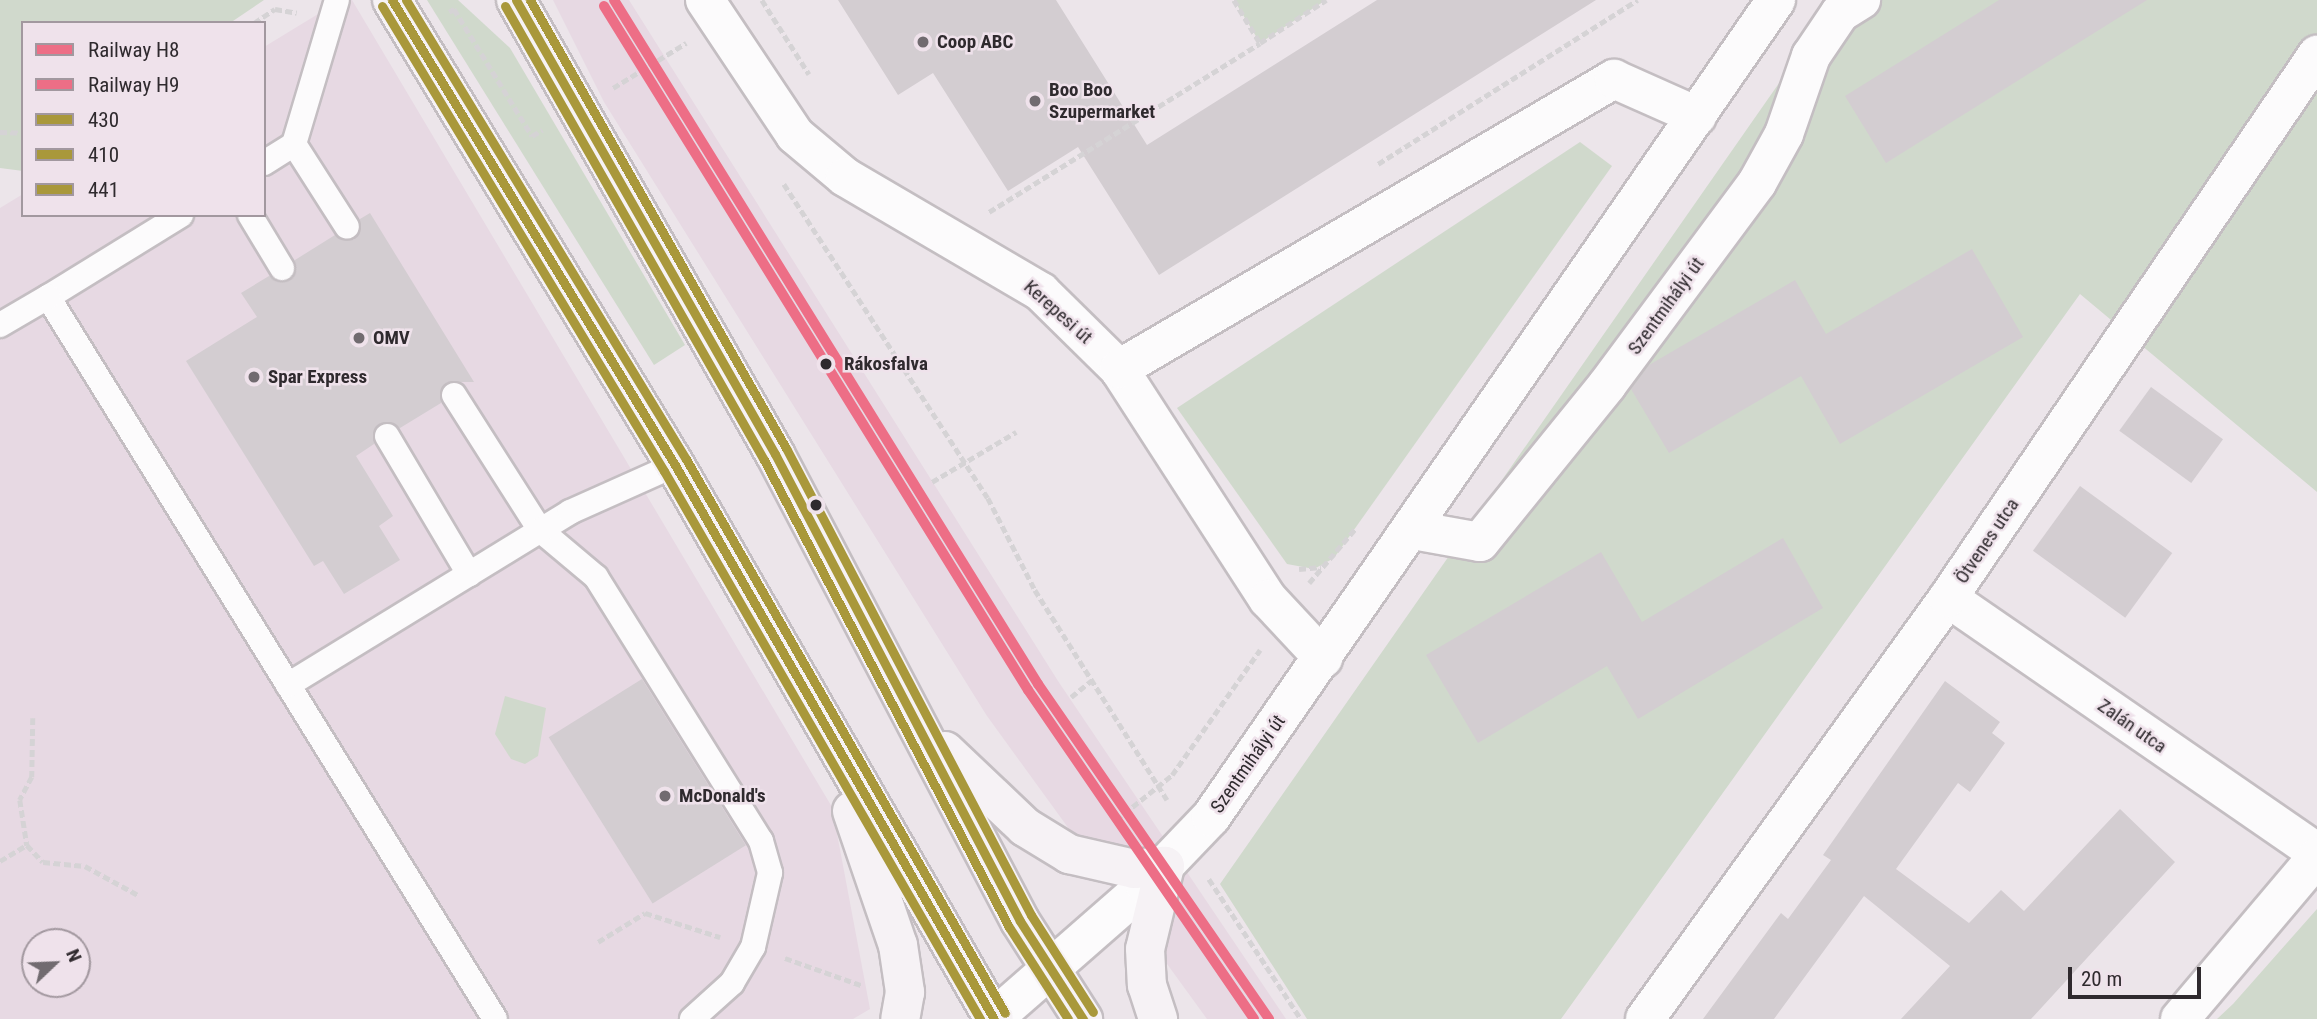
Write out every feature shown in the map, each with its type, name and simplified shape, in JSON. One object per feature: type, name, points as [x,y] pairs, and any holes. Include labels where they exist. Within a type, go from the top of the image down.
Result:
[{"type":"main road","points":[[392,0],[675,465],[994,1019]]},
{"type":"main road","points":[[516,0],[775,454],[1049,969],[1083,1019]]},
{"type":"main road","points":[[911,714],[973,782],[1069,854],[1134,869],[1177,853]]},
{"type":"main road","points":[[824,722],[898,945],[905,992],[900,1019]]},
{"type":"main road","points":[[1158,1019],[1147,985],[1145,950],[1177,853]]},
{"type":"street","name":"Szentmihályi út","points":[[994,1019],[1177,853],[1323,658],[1413,530],[1776,0]]},
{"type":"street","name":"Szentmihályi út","points":[[1413,530],[1480,542],[1607,385],[1757,183],[1784,134],[1811,56],[1840,13],[1861,0]]},
{"type":"street","name":"Kerepesi út","points":[[694,15],[795,135],[845,177],[1041,292],[1118,369],[1284,616],[1323,658]]},
{"type":"street","name":"Ötvenes utca","points":[[1645,1019],[1948,598],[2317,55]]},
{"type":"street","points":[[1118,369],[1614,79],[1697,116]]},
{"type":"street","name":"Zalán utca","points":[[1948,598],[2317,855]]},
{"type":"street","points":[[2180,1019],[2317,855]]},
{"type":"lane","points":[[266,162],[294,144],[337,0]]},
{"type":"lane","points":[[294,144],[347,227]]},
{"type":"lane","points":[[0,325],[178,217]]},
{"type":"lane","points":[[251,217],[282,268]]},
{"type":"lane","points":[[48,297],[495,1019]]},
{"type":"lane","points":[[454,395],[540,530],[596,577],[761,841],[770,873],[754,947],[732,983],[692,1019]]},
{"type":"lane","points":[[387,436],[469,574]]},
{"type":"lane","points":[[288,685],[540,530],[675,465]]},
{"type":"path","points":[[1234,0],[1260,43]]},
{"type":"path","points":[[982,216],[1326,0]]},
{"type":"path","points":[[694,15],[698,52]]},
{"type":"path","points":[[0,132],[21,133]]},
{"type":"path","points":[[782,181],[965,462],[1091,681],[1160,786],[1177,853],[1301,1019]]},
{"type":"path","points":[[932,482],[1016,432]]},
{"type":"path","points":[[1107,828],[1160,786],[1322,567]]},
{"type":"path","points":[[1071,697],[1091,681]]},
{"type":"path","points":[[33,718],[32,777],[20,800],[27,845],[43,862],[85,866],[138,895]]},
{"type":"path","points":[[0,861],[27,845]]},
{"type":"shaded area","points":[[0,0],[264,0],[233,21],[21,21],[21,171],[0,168]]},
{"type":"shaded area","points":[[341,0],[352,0],[832,807],[870,1009],[853,1019],[0,1019],[0,208],[21,195],[21,217],[266,217],[266,46]]},
{"type":"shaded area","points":[[427,0],[458,0],[510,48],[685,345],[654,365]]},
{"type":"shaded area","points":[[553,0],[629,0],[1058,681],[1286,1019],[1207,1019],[987,716],[604,102]]},
{"type":"shaded area","points":[[1234,0],[1326,0],[1260,43]]},
{"type":"shaded area","points":[[1837,0],[2317,0],[2317,492],[2080,294],[1561,1019],[1307,1019],[1220,884]]},
{"type":"shaded area","points":[[1580,142],[1612,166],[1334,558],[1314,569],[1287,564],[1177,408]]},
{"type":"shaded area","points":[[505,696],[546,708],[538,756],[525,764],[511,759],[495,734]]},
{"type":"shaded area","points":[[2317,909],[2317,1019],[2217,1019],[2233,1004]]},
{"type":"building","points":[[838,0],[1056,0],[1147,145],[1377,0],[1596,0],[1159,275],[1078,147],[1008,191],[933,73],[898,95]]},
{"type":"building","points":[[1999,0],[2147,0],[1886,163],[1845,96]]},
{"type":"building","points":[[370,213],[474,382],[447,382],[441,403],[400,428],[379,424],[374,444],[356,456],[393,516],[379,526],[400,560],[344,594],[323,561],[314,566],[186,361],[257,317],[241,293],[269,276],[289,281],[295,260],[335,235],[354,240],[360,219]]},
{"type":"building","points":[[1972,249],[2023,337],[1840,444],[1801,376],[1669,453],[1631,389],[1649,365],[1795,280],[1826,334]]},
{"type":"building","points":[[2151,387],[2223,439],[2191,483],[2119,431]]},
{"type":"building","points":[[2080,486],[2172,553],[2125,618],[2033,551]]},
{"type":"building","points":[[1783,538],[1823,608],[1638,719],[1607,666],[1478,743],[1426,655],[1601,552],[1642,622]]},
{"type":"building","points":[[642,679],[746,845],[653,904],[549,737]]},
{"type":"building","points":[[1945,681],[2000,722],[1992,733],[2005,743],[1970,792],[1958,783],[1896,869],[1969,923],[2001,890],[2024,911],[2120,809],[2175,862],[2031,1019],[1901,1019],[1950,966],[1864,896],[1774,1019],[1703,1019],[1781,913],[1788,919],[1831,860],[1823,855]]},
{"type":"rail line","name":"H8","points":[[614,0],[1038,684],[1269,1019]]},
{"type":"rail line","name":"H9","points":[[604,6],[1028,690],[1254,1019]]},
{"type":"transit line","name":"430","points":[[392,0],[675,465],[994,1019]]},
{"type":"transit line","name":"441","points":[[406,0],[686,459],[1005,1013]]},
{"type":"transit line","name":"430","points":[[516,0],[775,454],[1020,921],[1083,1019]]},
{"type":"transit line","name":"441","points":[[530,0],[786,448],[1031,915],[1093,1012]]},
{"type":"transit line","name":"410","points":[[382,6],[664,471],[980,1019]]},
{"type":"transit line","name":"410","points":[[505,6],[764,460],[1009,927],[1068,1019]]},
{"type":"place","name":"Coop ABC","points":[[923,42]]},
{"type":"place","name":"Boo Boo Szupermarket","points":[[1035,101]]},
{"type":"place","name":"OMV","points":[[359,338]]},
{"type":"place","name":"Rákosfalva","points":[[826,364]]},
{"type":"place","name":"Spar Express","points":[[254,377]]},
{"type":"place","name":"McDonald's","points":[[665,796]]}]
